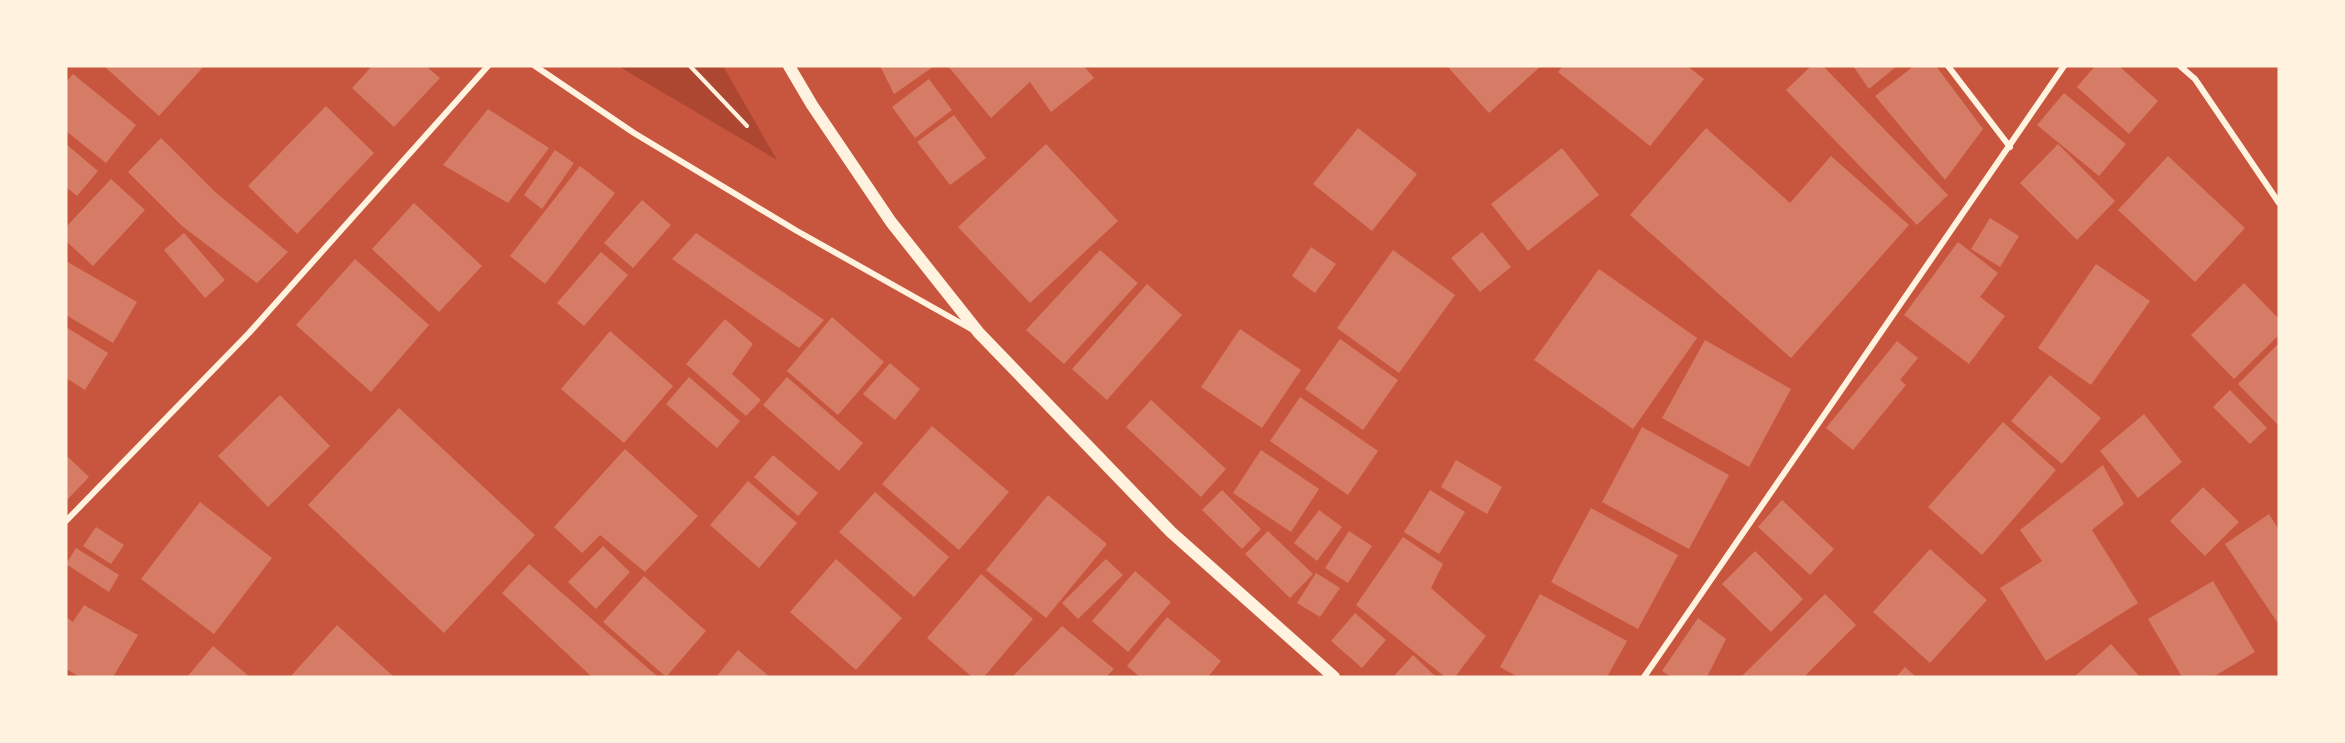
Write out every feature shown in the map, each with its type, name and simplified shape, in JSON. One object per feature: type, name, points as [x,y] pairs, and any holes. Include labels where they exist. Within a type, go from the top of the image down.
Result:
[{"type":"main road","points":[[789,66],[812,105],[891,222],[982,337],[1171,532],[1334,677]]},
{"type":"street","points":[[66,521],[249,333],[488,66]]},
{"type":"street","points":[[535,66],[634,132],[787,225],[982,337]]},
{"type":"street","points":[[1948,66],[2010,147]]},
{"type":"street","points":[[1644,677],[2064,66]]},
{"type":"street","points":[[2180,66],[2195,79],[2279,203]]},
{"type":"path","points":[[690,66],[747,126]]},
{"type":"shaded area","points":[[618,66],[723,66],[777,160]]},
{"type":"building","points":[[104,66],[204,66],[159,116]]},
{"type":"building","points":[[372,66],[426,66],[440,78],[394,127],[352,88]]},
{"type":"building","points":[[880,66],[932,66],[933,67],[894,94]]},
{"type":"building","points":[[948,66],[1084,66],[1094,78],[1051,112],[1030,82],[991,118]]},
{"type":"building","points":[[1447,66],[1541,66],[1489,113]]},
{"type":"building","points":[[1563,66],[1687,66],[1704,79],[1650,146],[1558,72]]},
{"type":"building","points":[[1811,66],[1823,66],[1948,195],[1917,225],[1786,90]]},
{"type":"building","points":[[1853,66],[1897,66],[1869,89]]},
{"type":"building","points":[[1914,66],[1936,66],[1983,129],[1945,180],[1875,96]]},
{"type":"building","points":[[2095,66],[2119,66],[2158,101],[2129,134],[2077,87]]},
{"type":"building","points":[[73,74],[136,125],[106,163],[66,131],[66,82]]},
{"type":"building","points":[[929,79],[952,110],[915,138],[892,107]]},
{"type":"building","points":[[2064,93],[2126,144],[2099,176],[2037,125]]},
{"type":"building","points":[[326,106],[374,153],[297,234],[248,186]]},
{"type":"building","points":[[488,109],[549,148],[508,203],[443,165]]},
{"type":"building","points":[[954,115],[986,158],[950,185],[917,142]]},
{"type":"building","points":[[1358,128],[1417,174],[1372,231],[1313,184]]},
{"type":"building","points":[[1706,128],[1790,203],[1831,156],[1909,225],[1791,358],[1630,215]]},
{"type":"building","points":[[161,138],[215,192],[288,252],[257,283],[182,226],[128,172]]},
{"type":"building","points":[[66,144],[98,171],[77,196],[66,187]]},
{"type":"building","points":[[1046,144],[1118,221],[1030,303],[958,227]]},
{"type":"building","points":[[2058,144],[2115,201],[2077,240],[2020,183]]},
{"type":"building","points":[[1562,148],[1599,195],[1528,251],[1491,204]]},
{"type":"building","points":[[555,150],[574,163],[542,209],[524,195]]},
{"type":"building","points":[[2168,156],[2245,228],[2195,282],[2118,210]]},
{"type":"building","points":[[580,166],[615,193],[545,284],[510,256]]},
{"type":"building","points":[[111,179],[145,210],[93,266],[66,241],[66,227]]},
{"type":"building","points":[[642,200],[671,225],[633,268],[604,243]]},
{"type":"building","points":[[414,203],[482,266],[439,312],[372,249]]},
{"type":"building","points":[[1990,218],[2019,236],[2000,267],[1971,249]]},
{"type":"building","points":[[1482,232],[1511,267],[1480,292],[1451,258]]},
{"type":"building","points":[[184,233],[225,280],[205,298],[164,250]]},
{"type":"building","points":[[696,233],[824,320],[799,348],[672,259]]},
{"type":"building","points":[[1958,242],[1998,273],[1980,297],[2005,316],[1969,364],[1904,315]]},
{"type":"building","points":[[1311,247],[1336,264],[1315,293],[1292,276]]},
{"type":"building","points":[[1100,250],[1138,283],[1064,364],[1026,330]]},
{"type":"building","points":[[1393,250],[1455,295],[1399,373],[1337,328]]},
{"type":"building","points":[[601,252],[628,275],[584,326],[557,303]]},
{"type":"building","points":[[355,259],[429,325],[371,392],[296,325]]},
{"type":"building","points":[[66,261],[137,302],[113,343],[66,315]]},
{"type":"building","points":[[2096,264],[2150,301],[2091,385],[2038,348]]},
{"type":"building","points":[[1599,269],[1697,338],[1633,429],[1534,360]]},
{"type":"building","points":[[2244,283],[2279,319],[2279,335],[2234,379],[2191,335]]},
{"type":"building","points":[[1147,284],[1182,315],[1107,400],[1072,369]]},
{"type":"building","points":[[832,317],[884,362],[838,415],[787,371]]},
{"type":"building","points":[[725,319],[753,344],[732,374],[761,400],[746,416],[686,364]]},
{"type":"building","points":[[66,327],[108,353],[85,390],[66,378]]},
{"type":"building","points":[[1240,329],[1301,370],[1262,428],[1201,387]]},
{"type":"building","points":[[610,331],[673,386],[624,443],[561,389]]},
{"type":"building","points":[[1340,339],[1398,380],[1363,430],[1305,389]]},
{"type":"building","points":[[1705,340],[1791,389],[1749,467],[1662,418]]},
{"type":"building","points":[[1897,341],[1918,358],[1900,380],[1906,385],[1853,450],[1826,428]]},
{"type":"building","points":[[2279,343],[2279,426],[2238,384]]},
{"type":"building","points":[[890,363],[920,389],[895,420],[863,394]]},
{"type":"building","points":[[2050,375],[2101,418],[2062,464],[2011,421]]},
{"type":"building","points":[[689,377],[740,421],[717,448],[666,404]]},
{"type":"building","points":[[787,377],[863,443],[839,471],[763,405]]},
{"type":"building","points":[[2230,390],[2267,428],[2250,444],[2213,407]]},
{"type":"building","points":[[280,395],[330,446],[268,507],[218,456]]},
{"type":"building","points":[[1300,397],[1378,451],[1348,495],[1270,441]]},
{"type":"building","points":[[1151,400],[1226,469],[1201,497],[1126,427]]},
{"type":"building","points":[[399,408],[535,535],[444,633],[308,505]]},
{"type":"building","points":[[2144,414],[2182,462],[2138,498],[2100,451]]},
{"type":"building","points":[[2003,422],[2056,470],[1982,555],[1928,507]]},
{"type":"building","points":[[932,426],[1009,492],[959,550],[882,484]]},
{"type":"building","points":[[1642,427],[1729,475],[1689,549],[1602,502]]},
{"type":"building","points":[[625,449],[698,516],[645,572],[600,535],[582,553],[554,527]]},
{"type":"building","points":[[1261,450],[1319,489],[1291,532],[1233,493]]},
{"type":"building","points":[[773,455],[818,493],[798,516],[754,477]]},
{"type":"building","points":[[68,457],[89,477],[66,501],[66,460]]},
{"type":"building","points":[[1456,460],[1502,487],[1487,514],[1441,487]]},
{"type":"building","points":[[2103,465],[2124,504],[2092,530],[2138,603],[2046,661],[2000,588],[2042,561],[2020,530]]},
{"type":"building","points":[[748,481],[797,523],[759,568],[710,525]]},
{"type":"building","points":[[2203,487],[2239,522],[2205,556],[2170,521]]},
{"type":"building","points":[[1222,490],[1261,529],[1242,549],[1202,510]]},
{"type":"building","points":[[1430,490],[1465,512],[1439,554],[1404,532]]},
{"type":"building","points":[[875,492],[949,557],[914,597],[839,532]]},
{"type":"building","points":[[1048,495],[1107,544],[1046,618],[986,570]]},
{"type":"building","points":[[1782,500],[1834,549],[1810,575],[1758,527]]},
{"type":"building","points":[[200,502],[272,558],[214,634],[141,579]]},
{"type":"building","points":[[1591,508],[1678,555],[1638,629],[1551,582]]},
{"type":"building","points":[[1319,510],[1342,527],[1317,561],[1294,543]]},
{"type":"building","points":[[2269,514],[2279,530],[2279,625],[2225,544]]},
{"type":"building","points":[[96,527],[124,545],[111,564],[83,546]]},
{"type":"building","points":[[1268,531],[1313,574],[1290,598],[1245,554]]},
{"type":"building","points":[[1349,531],[1372,546],[1348,583],[1325,568]]},
{"type":"building","points":[[1403,537],[1443,564],[1431,588],[1486,636],[1455,677],[1445,677],[1356,605]]},
{"type":"building","points":[[603,546],[630,572],[596,609],[568,582]]},
{"type":"building","points":[[76,548],[119,575],[109,592],[66,564]]},
{"type":"building","points":[[1930,549],[1987,600],[1930,663],[1873,612]]},
{"type":"building","points":[[1755,551],[1803,599],[1771,632],[1722,584]]},
{"type":"building","points":[[836,559],[902,618],[856,670],[790,612]]},
{"type":"building","points":[[1106,559],[1123,575],[1078,619],[1062,603]]},
{"type":"building","points":[[529,564],[658,677],[592,677],[502,593]]},
{"type":"building","points":[[1135,571],[1171,602],[1128,652],[1092,621]]},
{"type":"building","points":[[1316,573],[1340,588],[1320,617],[1297,603]]},
{"type":"building","points":[[981,574],[1033,619],[984,677],[972,677],[927,638]]},
{"type":"building","points":[[644,576],[706,631],[666,677],[603,622]]},
{"type":"building","points":[[2213,581],[2255,652],[2213,677],[2182,677],[2148,619]]},
{"type":"building","points":[[1540,594],[1627,641],[1607,677],[1518,677],[1500,667]]},
{"type":"building","points":[[1825,594],[1856,625],[1804,677],[1741,677]]},
{"type":"building","points":[[84,605],[138,635],[113,677],[80,677],[66,669],[66,617],[73,622]]},
{"type":"building","points":[[1355,613],[1386,640],[1362,668],[1331,641]]},
{"type":"building","points":[[1167,617],[1221,661],[1208,677],[1140,677],[1127,666]]},
{"type":"building","points":[[1698,618],[1726,639],[1707,677],[1671,677],[1662,671]]},
{"type":"building","points":[[337,625],[394,677],[290,677]]},
{"type":"building","points":[[1062,626],[1114,669],[1106,677],[1012,677]]},
{"type":"building","points":[[2111,644],[2140,677],[2074,677]]},
{"type":"building","points":[[213,646],[250,677],[187,677]]},
{"type":"building","points":[[738,650],[770,677],[716,677]]},
{"type":"building","points":[[1413,655],[1436,677],[1393,677]]},
{"type":"building","points":[[1905,667],[1916,677],[1896,677]]}]
